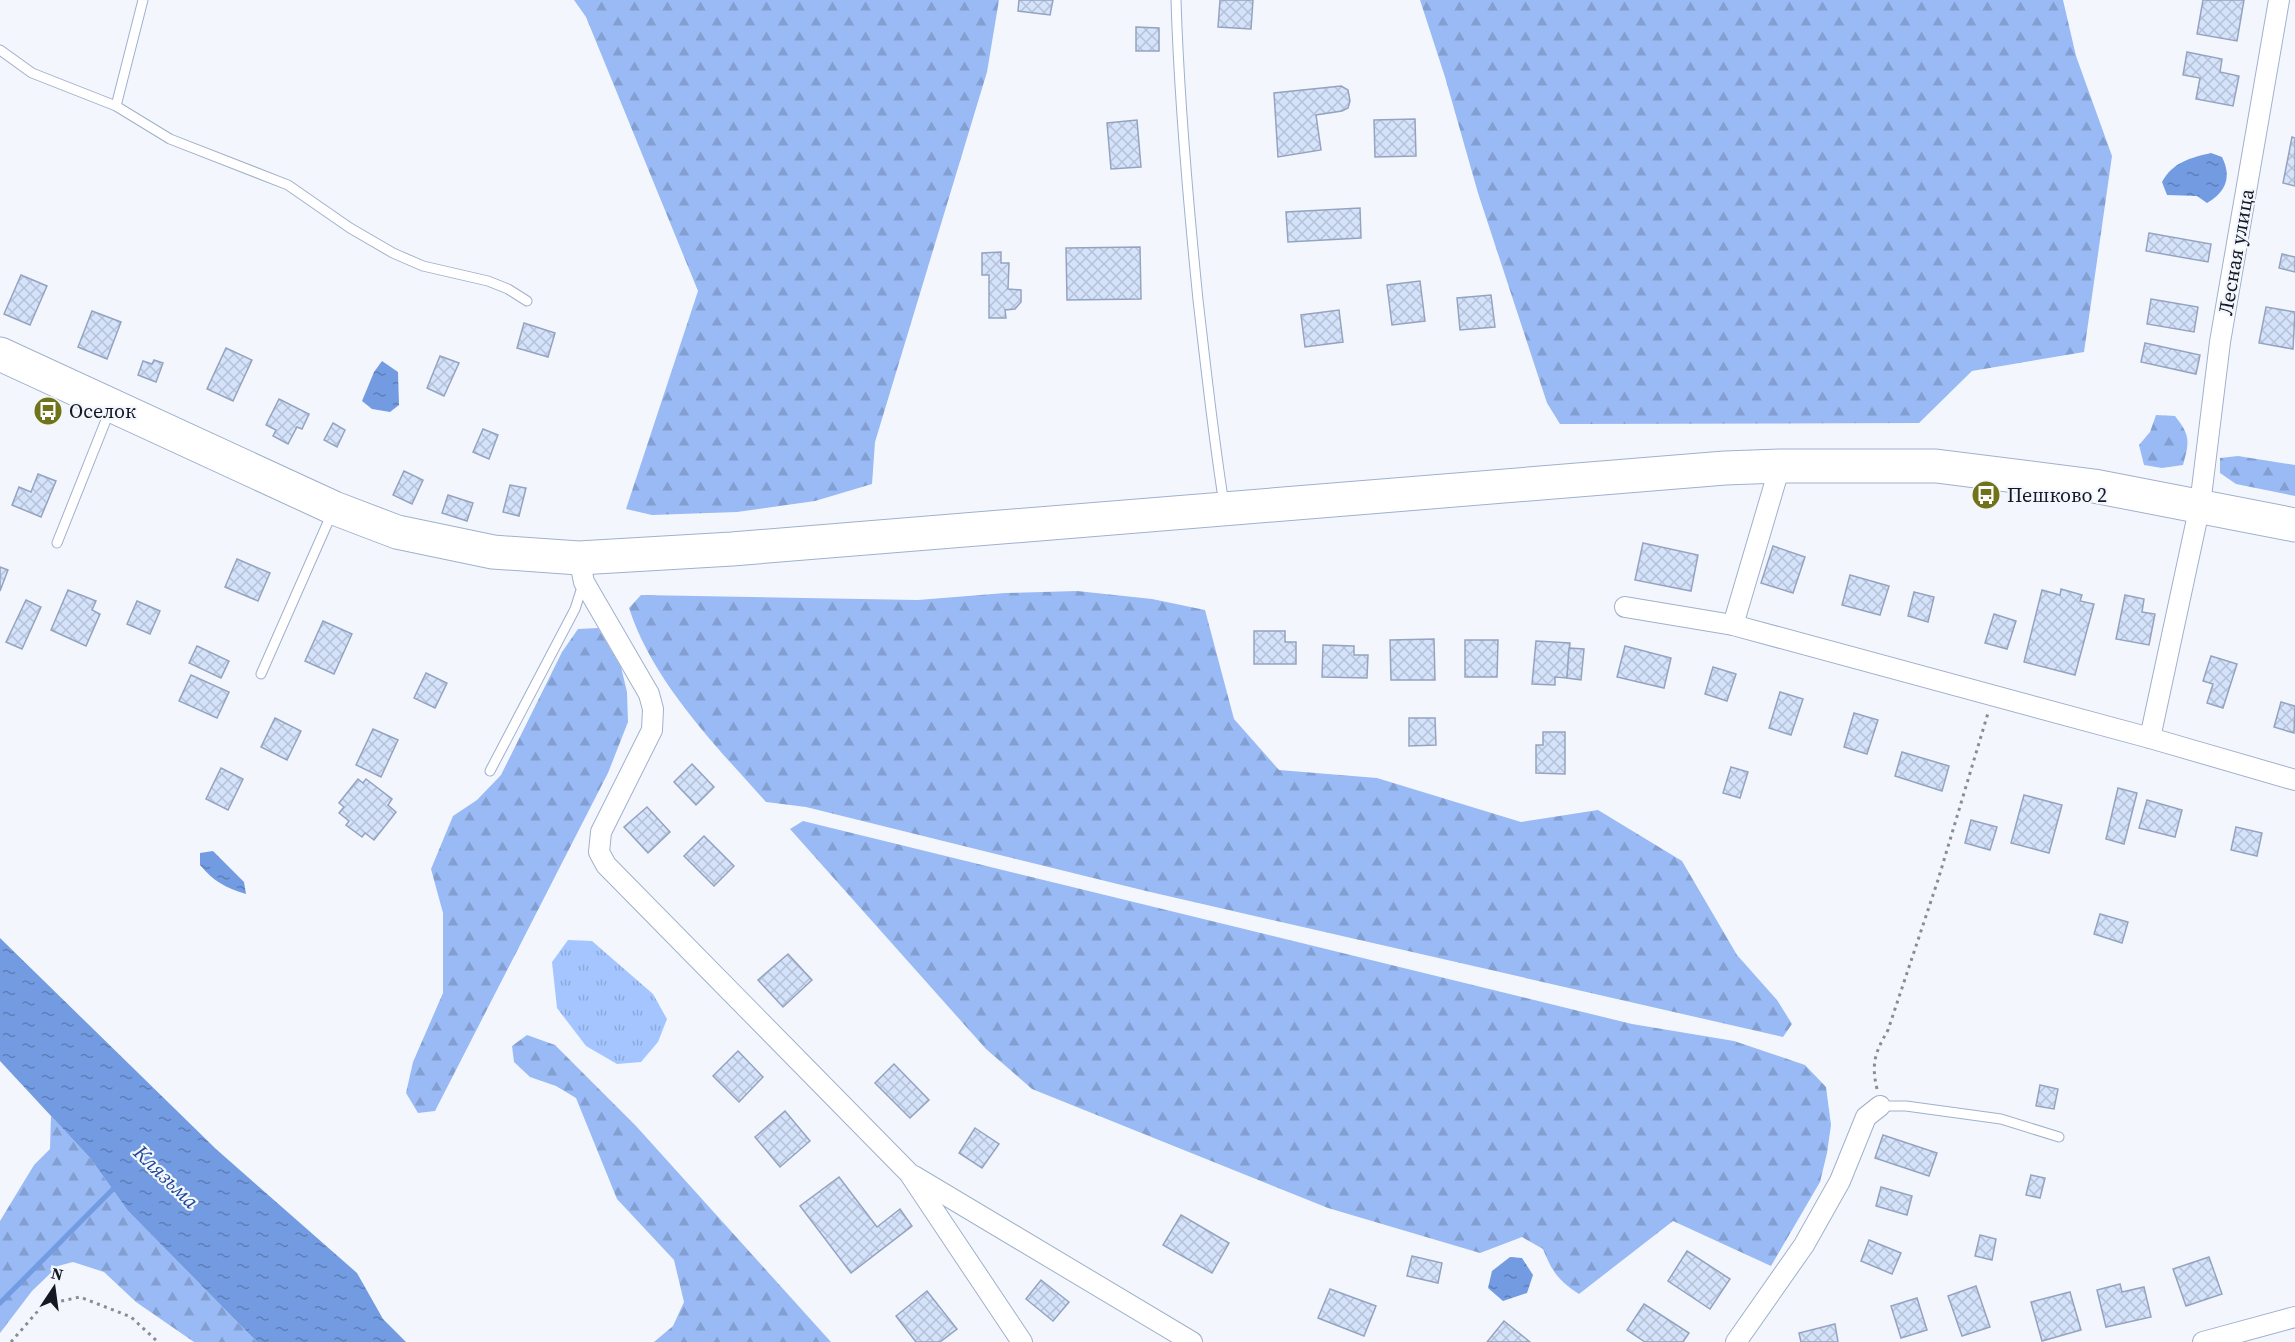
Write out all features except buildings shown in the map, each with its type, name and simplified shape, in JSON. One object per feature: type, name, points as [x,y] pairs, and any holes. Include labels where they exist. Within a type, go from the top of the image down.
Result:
[{"type":"highway","points":[[0,354],[334,508],[397,532],[581,570],[744,549],[1713,469],[1780,466],[1936,466],[2094,486],[2295,525]]},
{"type":"street","name":"Лесная улица","points":[[2150,738],[2200,505],[2220,342],[2279,0]]},
{"type":"street","points":[[1733,625],[1780,466]]},
{"type":"street","points":[[581,570],[649,694],[653,709],[652,730],[601,832],[599,852],[606,865],[909,1173],[1022,1342]]},
{"type":"street","points":[[1625,607],[1733,625],[2150,738],[2295,780]]},
{"type":"street","points":[[1736,1342],[1804,1245],[1840,1181],[1866,1117],[1880,1106]]},
{"type":"street","points":[[909,1173],[1192,1342]]},
{"type":"street","points":[[2203,1342],[2295,1317]]},
{"type":"lane","points":[[116,106],[143,0]]},
{"type":"lane","points":[[1176,0],[1178,83],[1188,208],[1213,438],[1224,509]]},
{"type":"lane","points":[[0,50],[32,73],[116,106],[170,138],[288,185],[350,228],[393,253],[423,266],[488,281],[508,289],[527,301]]},
{"type":"lane","points":[[57,543],[112,405]]},
{"type":"lane","points":[[261,674],[334,508]]},
{"type":"lane","points":[[490,771],[574,609],[581,570]]},
{"type":"lane","points":[[1880,1106],[1906,1106],[2001,1119],[2059,1137]]},
{"type":"path","points":[[1880,1106],[1873,1071],[1876,1052],[1888,1030],[1938,880],[1993,696]]},
{"type":"path","points":[[11,1342],[43,1305],[80,1297],[131,1317],[158,1342]]},
{"type":"green space","points":[[574,0],[999,0],[987,72],[875,442],[872,484],[815,501],[737,512],[652,515],[626,509],[698,291],[586,17]]},
{"type":"green space","points":[[1420,0],[2063,0],[2076,56],[2112,156],[2084,352],[1972,371],[1919,423],[1560,424],[1547,403],[1478,193]]},
{"type":"green space","points":[[2156,415],[2175,416],[2184,428],[2188,444],[2183,465],[2162,468],[2144,465],[2139,445],[2150,432]]},
{"type":"green space","points":[[2238,456],[2295,465],[2295,496],[2236,484],[2220,473],[2220,458]]},
{"type":"green space","points":[[1077,591],[1152,599],[1205,610],[1234,719],[1279,770],[1377,778],[1521,822],[1598,810],[1682,861],[1737,955],[1777,1000],[1792,1024],[1783,1037],[1146,891],[806,807],[766,802],[707,735],[669,687],[653,662],[629,608],[641,595],[918,600],[1005,593]]},
{"type":"green space","points":[[598,628],[621,667],[627,692],[628,722],[608,773],[435,1111],[418,1113],[406,1093],[413,1062],[443,993],[443,913],[431,869],[453,816],[477,800],[501,775],[562,652],[578,629]]},
{"type":"green space","points":[[803,821],[1632,1024],[1734,1041],[1805,1065],[1826,1087],[1831,1125],[1820,1182],[1771,1266],[1673,1221],[1579,1294],[1557,1275],[1543,1249],[1522,1237],[1480,1253],[1328,1208],[1032,1089],[986,1049],[790,829]]},
{"type":"green space","points":[[568,940],[592,941],[653,994],[667,1019],[658,1042],[641,1062],[617,1064],[586,1046],[557,1008],[552,962]]},
{"type":"green space","points":[[527,1035],[555,1045],[636,1126],[831,1342],[654,1342],[673,1326],[684,1302],[674,1260],[617,1199],[576,1098],[556,1086],[530,1077],[514,1062],[512,1046]]},
{"type":"green space","points":[[51,1116],[90,1158],[128,1211],[257,1342],[194,1342],[136,1302],[104,1272],[73,1262],[58,1266],[32,1291],[0,1333],[0,1221],[34,1165],[50,1149]]},
{"type":"water","points":[[2211,153],[2222,157],[2227,171],[2223,189],[2214,199],[2207,203],[2197,196],[2167,195],[2162,182],[2171,170],[2189,159]]},
{"type":"water","points":[[382,361],[398,372],[399,405],[390,412],[372,409],[362,401],[374,372]]},
{"type":"water","points":[[213,851],[244,882],[246,894],[220,883],[200,865],[200,853]]},
{"type":"water","name":"Клязьма","points":[[0,938],[216,1149],[357,1273],[383,1319],[406,1342],[257,1342],[128,1211],[90,1158],[0,1061]]},
{"type":"water","points":[[1510,1257],[1522,1258],[1533,1275],[1527,1293],[1503,1301],[1488,1288],[1492,1271]]},
{"type":"waterway","points":[[0,1303],[117,1185]]},
{"type":"place","name":"Оселок","points":[[48,411]]},
{"type":"place","name":"Пешково 2","points":[[1986,495]]}]
